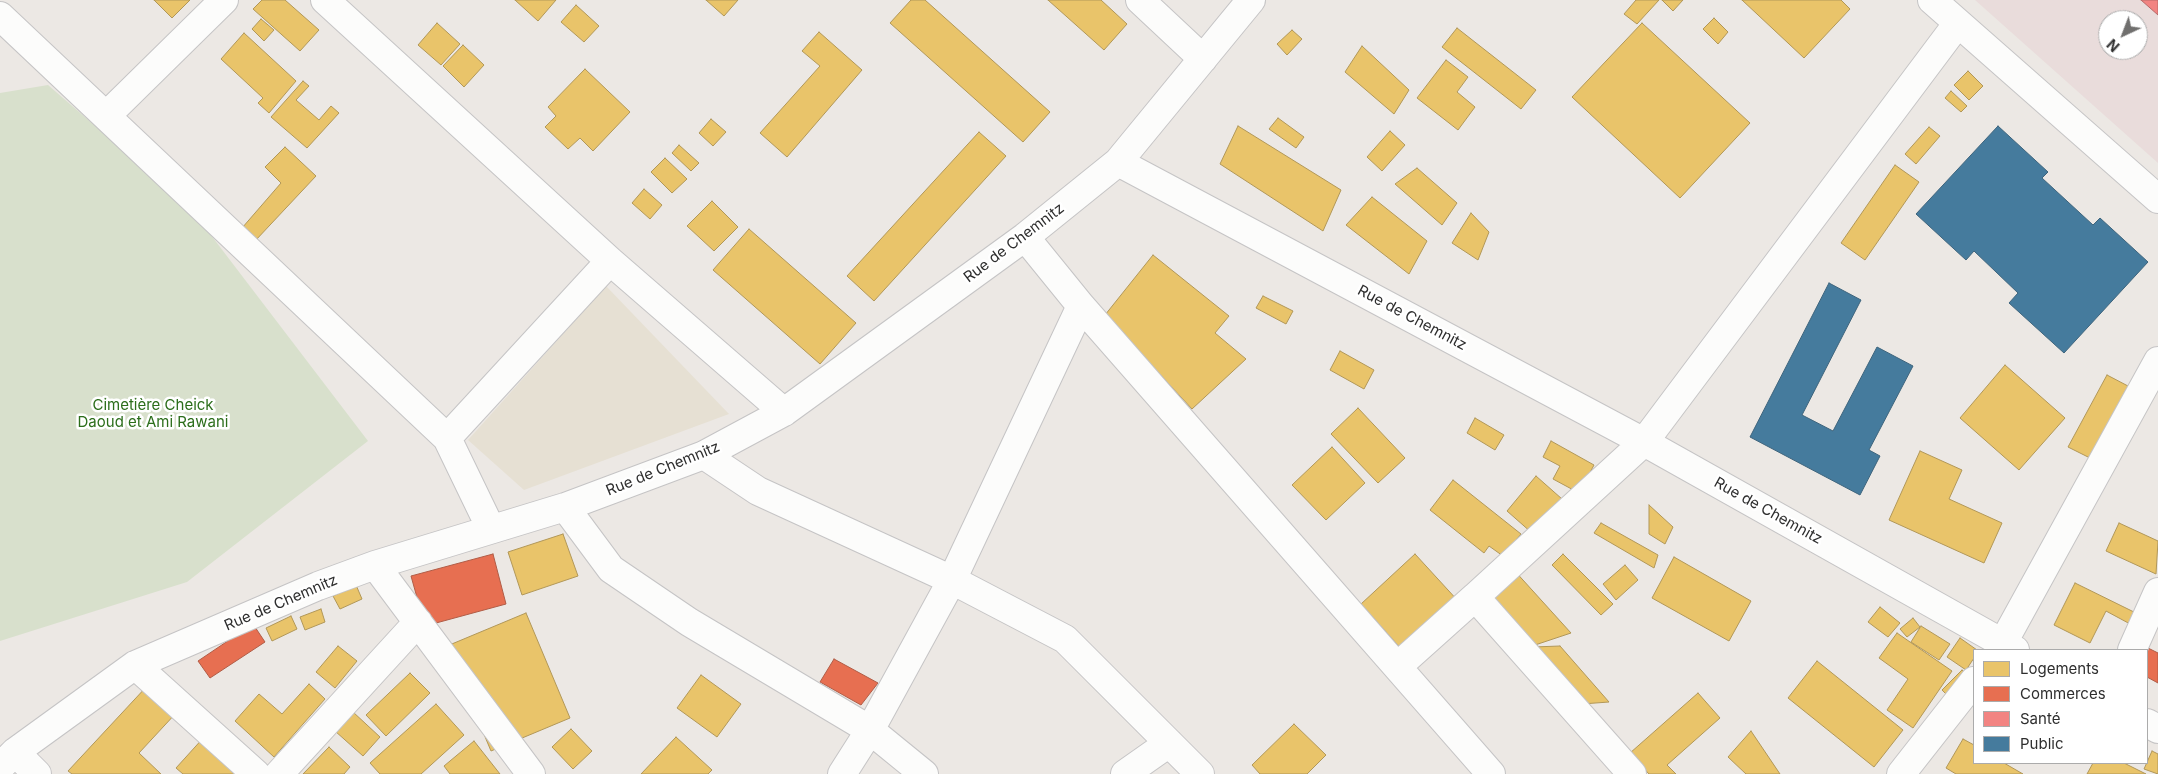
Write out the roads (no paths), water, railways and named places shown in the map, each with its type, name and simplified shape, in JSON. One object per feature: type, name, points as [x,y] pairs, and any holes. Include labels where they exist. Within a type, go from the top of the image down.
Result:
[{"type":"street","points":[[106,116],[224,0]]},
{"type":"street","points":[[325,0],[610,261],[784,412]]},
{"type":"street","points":[[1140,0],[1203,59]]},
{"type":"street","points":[[1118,162],[1251,0]]},
{"type":"street","points":[[1932,0],[2158,198]]},
{"type":"street","points":[[0,16],[447,438],[491,529]]},
{"type":"street","points":[[1398,666],[1644,442],[1958,23]]},
{"type":"street","name":"Rue de Chemnitz","points":[[7,760],[135,665],[318,586],[375,565],[565,507],[704,455],[784,412],[1025,237],[1118,162],[1644,442],[2006,648]]},
{"type":"street","points":[[1025,237],[1081,306],[1398,666],[1490,774]]},
{"type":"street","points":[[447,438],[610,261]]},
{"type":"street","points":[[842,774],[870,730],[952,580],[1081,306]]},
{"type":"street","points":[[2006,648],[2158,362]]},
{"type":"street","points":[[704,455],[758,491],[952,580],[1065,639],[1200,774]]},
{"type":"street","points":[[565,507],[611,569],[689,622],[870,730],[924,774]]},
{"type":"street","points":[[375,565],[531,774]]},
{"type":"street","points":[[2132,649],[2158,592]]},
{"type":"street","points":[[1475,597],[1628,773]]},
{"type":"street","points":[[279,774],[418,622]]},
{"type":"street","points":[[135,665],[256,774]]},
{"type":"street","points":[[1901,774],[1973,682]]},
{"type":"street","points":[[1125,774],[1169,743]]},
{"type":"street","points":[[7,760],[38,774]]},
{"type":"park label","name":"Cimetière Cheick Daoud et Ami Rawani","points":[[153,414]]}]
